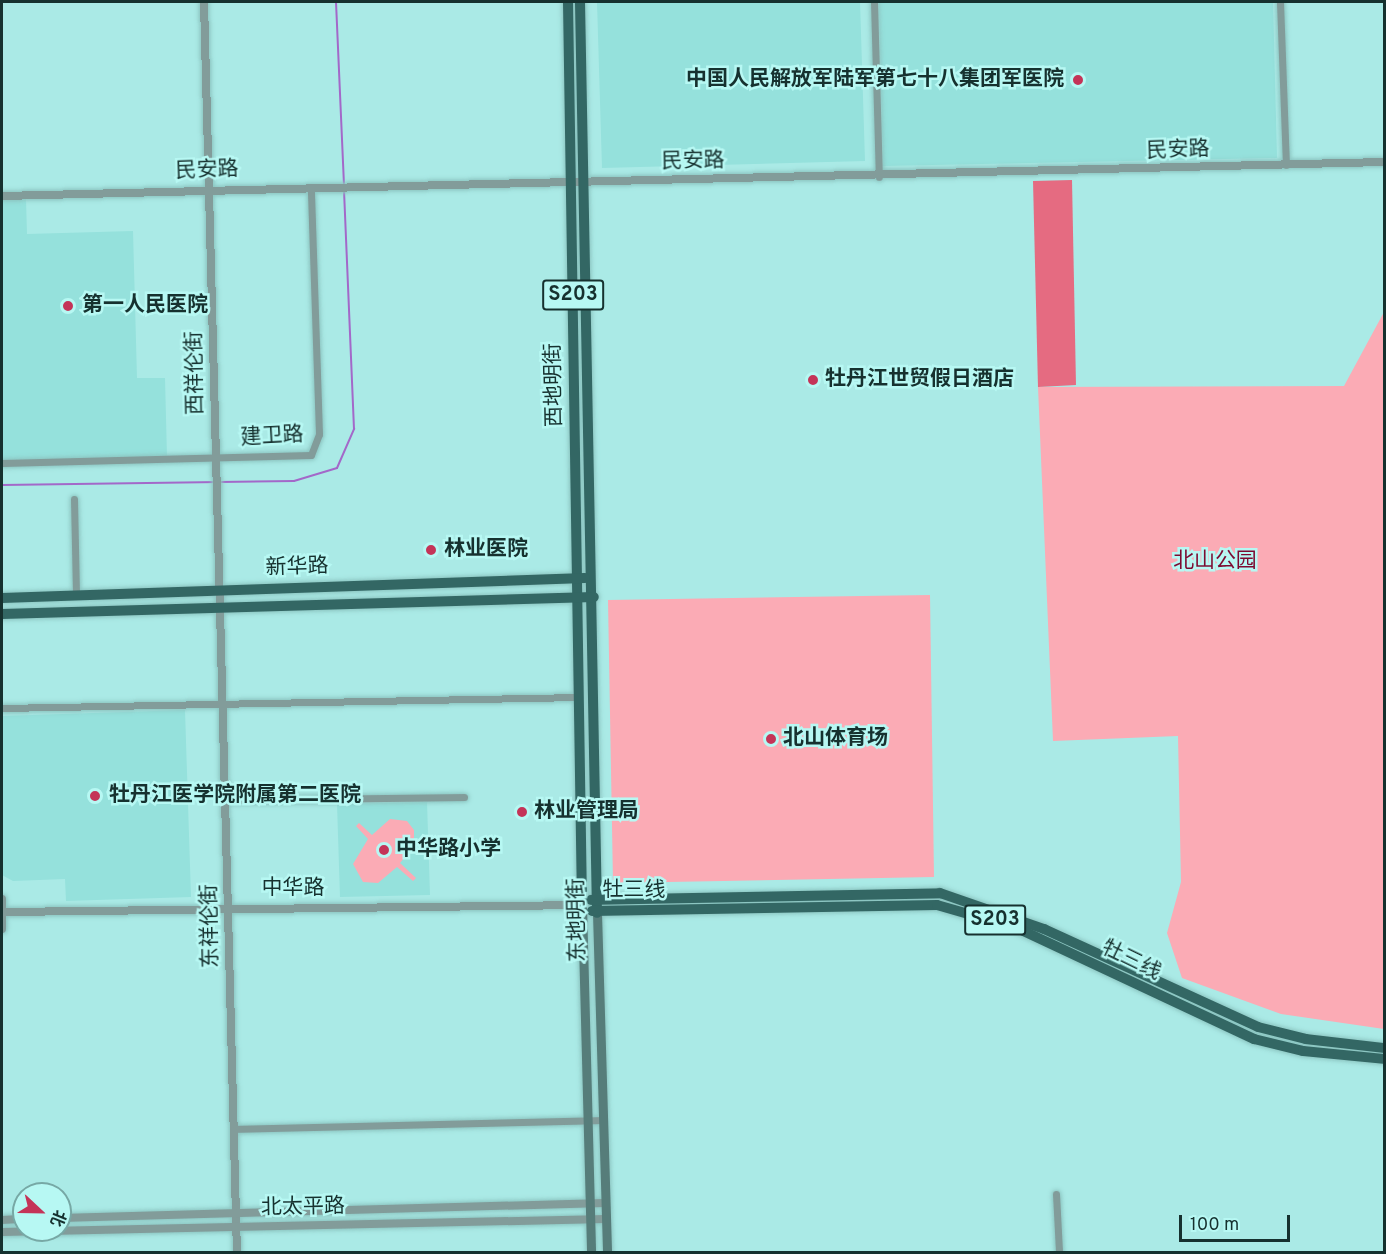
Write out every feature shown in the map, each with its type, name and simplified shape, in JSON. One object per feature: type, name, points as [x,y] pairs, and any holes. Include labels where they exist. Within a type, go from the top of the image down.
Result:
[{"type":"main road","name":"西地明街","points":[[568,2],[578,588]]},
{"type":"main road","name":"西地明街","points":[[580,2],[594,587]]},
{"type":"main road","name":"新华路","points":[[2,598],[76,596],[219,599],[594,587]]},
{"type":"main road","points":[[2,614],[219,599],[594,587]]},
{"type":"main road","name":"东地明街","points":[[594,587],[596,897],[607,1252]]},
{"type":"main road","name":"东地明街","points":[[578,588],[582,904],[591,1252]]},
{"type":"main road","name":"牡三线","points":[[582,904],[596,897],[940,893],[1044,929],[1258,1027],[1306,1039],[1384,1048]]},
{"type":"main road","name":"牡三线","points":[[582,904],[597,913],[937,905],[1017,928],[1254,1039],[1303,1051],[1384,1059]]},
{"type":"street","name":"西祥伦街","points":[[204,2],[219,599]]},
{"type":"street","points":[[873,2],[879,177]]},
{"type":"street","points":[[1280,2],[1286,165]]},
{"type":"street","name":"民安路","points":[[2,196],[209,188],[879,177],[1384,162]]},
{"type":"street","name":"建卫路","points":[[2,463],[311,454],[318,448],[311,187]]},
{"type":"street","points":[[74,499],[76,596]]},
{"type":"street","name":"东祥伦街","points":[[219,599],[237,1252]]},
{"type":"street","points":[[2,708],[579,697]]},
{"type":"street","points":[[225,800],[465,796]]},
{"type":"street","points":[[2,899],[4,912],[2,929]]},
{"type":"street","name":"中华路","points":[[4,912],[229,907],[582,904]]},
{"type":"street","points":[[234,1129],[602,1120]]},
{"type":"street","points":[[1056,1194],[1059,1252]]},
{"type":"street","name":"北太平路","points":[[72,1218],[605,1203]]},
{"type":"street","name":"北太平路","points":[[2,1232],[606,1219]]},
{"type":"shaded area","points":[[597,2],[860,2],[865,161],[602,168]]},
{"type":"shaded area","name":"中国人民解放军陆军第七十八集团军医院","points":[[879,2],[1273,2],[1277,158],[883,166]]},
{"type":"shaded area","points":[[1072,180],[1076,385],[1038,387],[1033,181]]},
{"type":"shaded area","name":"第一人民医院","points":[[26,199],[27,234],[133,231],[137,378],[165,378],[167,457],[2,462],[2,200]]},
{"type":"shaded area","name":"牡丹江医学院附属第二医院","points":[[185,710],[191,897],[66,901],[65,879],[13,881],[2,875],[2,716]]},
{"type":"shaded area","name":"中华路小学","points":[[427,802],[430,895],[340,897],[337,804]]},
{"type":"green space","name":"北山公园","points":[[1384,312],[1384,1029],[1281,1014],[1182,978],[1167,933],[1181,882],[1178,736],[1053,741],[1038,387],[1344,386]]},
{"type":"green space","name":"北山体育场","points":[[930,595],[934,877],[613,883],[608,600]]},
{"type":"green space","points":[[390,819],[407,821],[414,830],[414,846],[400,863],[416,878],[413,881],[397,867],[378,883],[363,882],[353,864],[368,839],[356,826],[359,823],[372,835]]},
{"type":"waterway","points":[[336,2],[344,184]]},
{"type":"waterway","points":[[2,485],[294,481],[337,468],[354,429],[344,190]]},
{"type":"place","name":"中国人民解放军陆军第七十八集团军医院","points":[[1078,80]]},
{"type":"place","name":"第一人民医院","points":[[68,306]]},
{"type":"place","name":"牡丹江世贸假日酒店","points":[[813,380]]},
{"type":"place","name":"林业医院","points":[[431,550]]},
{"type":"place","name":"北山体育场","points":[[771,739]]},
{"type":"place","name":"牡丹江医学院附属第二医院","points":[[95,796]]},
{"type":"place","name":"林业管理局","points":[[522,812]]},
{"type":"place","name":"中华路小学","points":[[384,850]]}]
